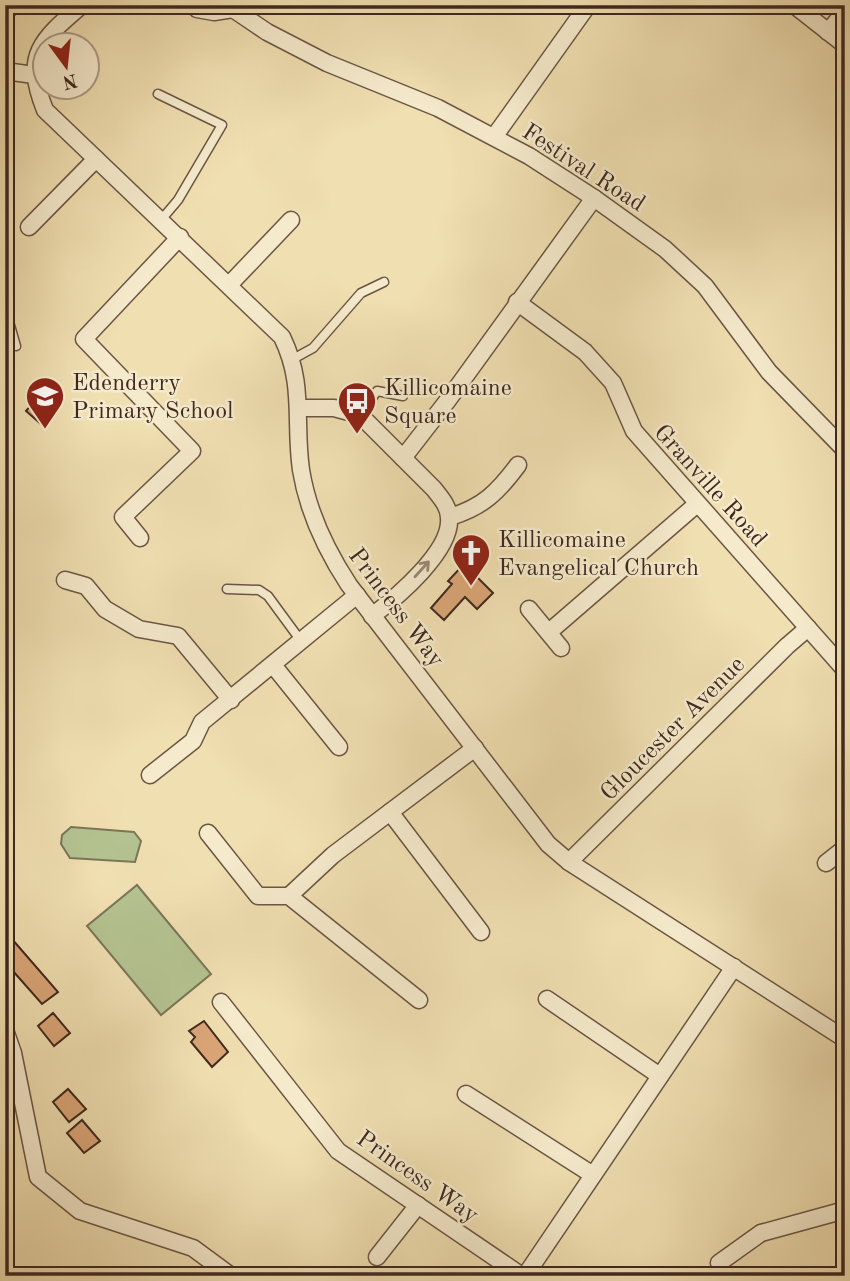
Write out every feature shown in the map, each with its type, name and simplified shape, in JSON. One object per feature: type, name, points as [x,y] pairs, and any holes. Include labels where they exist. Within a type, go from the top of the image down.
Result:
[{"type":"street","points":[[51,32],[82,5]]},
{"type":"street","points":[[494,137],[588,5]]},
{"type":"street","points":[[794,5],[845,45]]},
{"type":"street","name":"Festival Road","points":[[197,9],[214,12],[233,7],[267,32],[327,63],[438,108],[494,137],[594,198],[665,249],[705,286],[769,372],[845,450]]},
{"type":"street","points":[[828,32],[845,11]]},
{"type":"street","points":[[5,71],[32,75]]},
{"type":"street","name":"Princess Way","points":[[42,102],[45,110],[282,337],[293,359],[299,408],[301,468],[307,499],[333,561],[548,844],[569,862],[845,1039]]},
{"type":"street","points":[[29,227],[96,159]]},
{"type":"street","points":[[403,457],[448,400],[594,198]]},
{"type":"street","points":[[229,285],[291,220]]},
{"type":"street","points":[[140,538],[123,517],[192,451],[84,339],[180,237]]},
{"type":"street","name":"Granville Road","points":[[517,302],[585,352],[613,383],[634,431],[845,670]]},
{"type":"street","points":[[299,408],[334,408],[360,415],[434,489],[444,502],[450,517],[442,546],[398,595],[372,615]]},
{"type":"street","points":[[450,517],[469,511],[498,492],[518,465]]},
{"type":"street","points":[[549,632],[697,504]]},
{"type":"street","points":[[65,580],[86,586],[105,610],[139,629],[178,636],[231,700]]},
{"type":"street","points":[[150,775],[193,741],[202,723],[357,595]]},
{"type":"street","points":[[529,609],[561,648]]},
{"type":"street","name":"Gloucester Avenue","points":[[569,862],[808,628]]},
{"type":"street","points":[[273,665],[338,747]]},
{"type":"street","points":[[289,896],[333,855],[475,748]]},
{"type":"street","points":[[390,812],[481,932]]},
{"type":"street","points":[[208,833],[258,896],[289,896],[419,1000]]},
{"type":"street","points":[[826,863],[845,848]]},
{"type":"street","points":[[524,1276],[734,967]]},
{"type":"street","points":[[547,999],[660,1076]]},
{"type":"street","name":"Princess Way","points":[[221,1002],[338,1150],[524,1276]]},
{"type":"street","points":[[5,1030],[13,1053],[13,1100],[37,1177],[80,1211],[193,1248],[231,1276]]},
{"type":"street","points":[[466,1094],[593,1175]]},
{"type":"street","points":[[377,1256],[418,1205]]},
{"type":"street","points":[[719,1264],[761,1233],[845,1210]]},
{"type":"lane","points":[[5,17],[20,5]]},
{"type":"lane","points":[[158,94],[222,125],[178,200],[161,220]]},
{"type":"lane","points":[[293,359],[313,348],[361,293],[384,282]]},
{"type":"lane","points":[[5,308],[16,346]]},
{"type":"lane","points":[[360,415],[377,391],[403,396]]},
{"type":"lane","points":[[227,589],[259,590],[268,596],[302,641]]},
{"type":"green space","points":[[71,827],[134,832],[141,841],[135,862],[70,858],[61,844],[62,835]]},
{"type":"green space","points":[[137,885],[211,974],[161,1015],[87,926]]},
{"type":"building","points":[[41,394],[56,406],[41,424],[26,411]]},
{"type":"building","name":"Killicomaine Evangelical Church","points":[[464,564],[493,593],[477,609],[465,597],[444,620],[431,608],[452,584],[448,581]]},
{"type":"building","points":[[5,931],[58,992],[42,1004],[5,962]]},
{"type":"building","points":[[53,1013],[70,1033],[54,1046],[38,1026]]},
{"type":"building","points":[[204,1021],[228,1052],[212,1067],[191,1042],[195,1037],[189,1031]]},
{"type":"building","points":[[68,1089],[86,1109],[69,1122],[53,1102]]},
{"type":"building","points":[[82,1120],[100,1141],[84,1153],[67,1133]]},
{"type":"place","name":"Edenderry Primary School","points":[[45,430]]},
{"type":"place","name":"Killicomaine Square","points":[[357,435]]},
{"type":"place","name":"Killicomaine Evangelical Church","points":[[471,587]]}]
